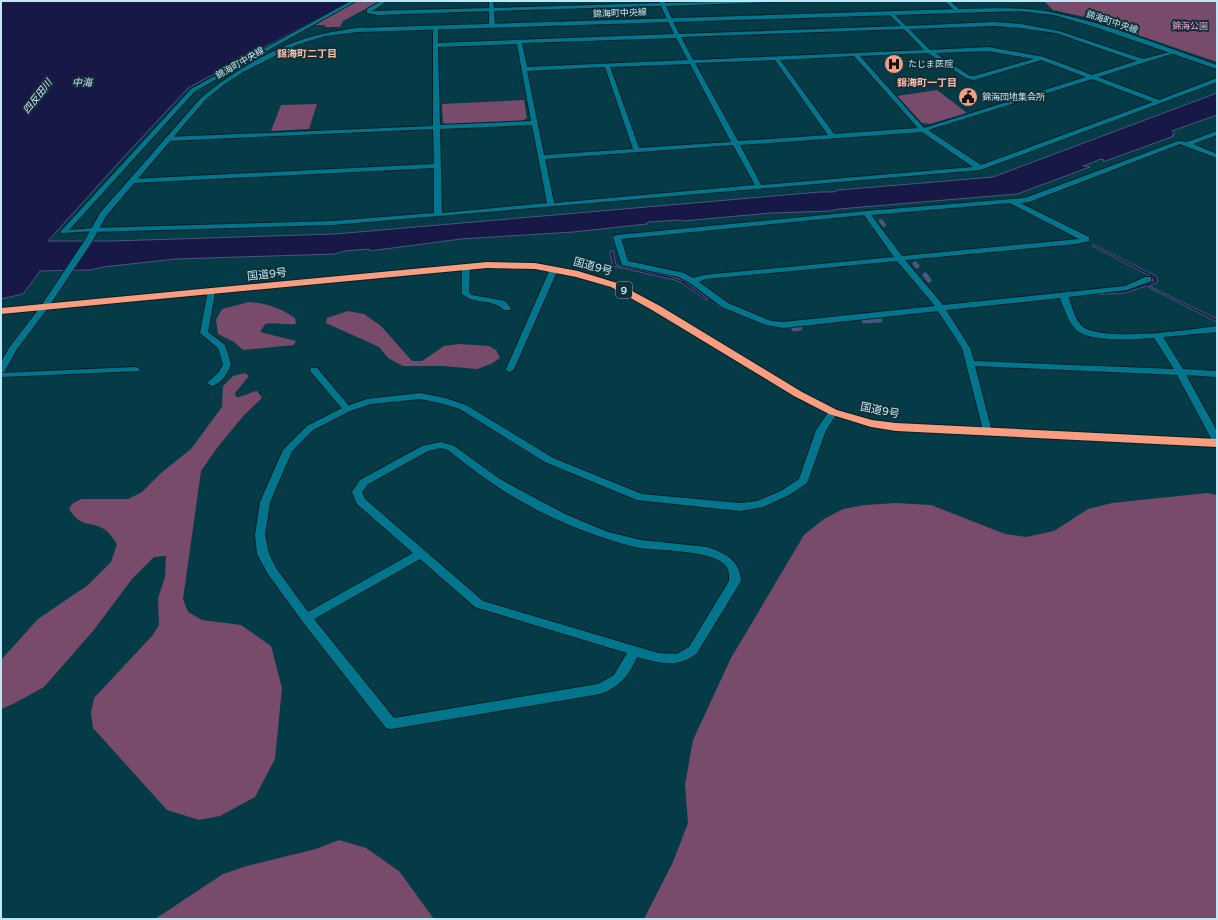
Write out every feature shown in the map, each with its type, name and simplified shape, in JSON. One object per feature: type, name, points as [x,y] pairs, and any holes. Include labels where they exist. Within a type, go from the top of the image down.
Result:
[{"type":"highway","name":"国道9号","points":[[1,311],[211,292],[487,264],[535,266],[578,274],[614,285],[656,308],[798,394],[833,412],[871,423],[896,427],[1217,443]]},
{"type":"street","points":[[385,1],[369,10],[369,12],[378,13],[662,3],[773,1]]},
{"type":"street","points":[[491,1],[492,26]]},
{"type":"street","points":[[947,1],[958,11]]},
{"type":"street","points":[[662,3],[669,20],[691,62],[759,187]]},
{"type":"street","name":"錦海町中央線","points":[[1,370],[13,348],[44,307],[89,240],[103,215],[203,99],[221,84],[294,44],[308,38],[343,32],[435,28],[1019,10],[1054,14],[1094,25],[1217,67]]},
{"type":"street","points":[[891,13],[928,51],[966,76],[974,78],[1042,58]]},
{"type":"street","points":[[435,45],[983,24],[1032,27],[1057,32],[1142,61]]},
{"type":"street","points":[[435,28],[438,216]]},
{"type":"street","points":[[519,42],[551,205]]},
{"type":"street","points":[[525,69],[928,51],[988,50],[1014,52],[1042,58],[1160,102]]},
{"type":"street","points":[[542,157],[923,130],[1172,52]]},
{"type":"street","points":[[855,54],[923,130],[980,168]]},
{"type":"street","points":[[776,58],[832,136]]},
{"type":"street","points":[[608,66],[637,151]]},
{"type":"street","points":[[94,230],[332,223],[438,216],[980,168],[1217,80]]},
{"type":"street","points":[[167,139],[535,123]]},
{"type":"street","points":[[1187,144],[1217,132]]},
{"type":"street","points":[[1148,279],[1127,288],[783,325],[769,323],[725,305],[693,281],[681,275],[625,263],[617,237],[866,213],[1026,200],[1180,142],[1217,156]]},
{"type":"street","points":[[132,181],[438,166]]},
{"type":"street","points":[[693,281],[704,277],[1076,242],[1086,239],[1013,202]]},
{"type":"street","points":[[866,213],[899,258],[940,307],[966,348],[987,432]]},
{"type":"street","points":[[510,369],[554,269]]},
{"type":"street","points":[[211,292],[204,333],[222,347],[227,364],[222,373],[212,383]]},
{"type":"street","points":[[1063,294],[1078,326],[1082,330],[1095,333],[1128,336],[1157,335],[1217,329]]},
{"type":"street","points":[[1157,335],[1180,372],[1217,440]]},
{"type":"street","points":[[969,363],[1217,374]]},
{"type":"street","points":[[634,650],[621,677],[600,689],[391,724],[306,618],[272,570],[263,554],[260,535],[265,502],[288,450],[310,428],[347,409],[370,401],[420,396],[442,400],[463,407],[549,460],[641,497],[740,507],[759,504],[785,493],[803,481],[821,430],[833,412]]},
{"type":"street","points":[[441,445],[451,448],[496,481],[527,499],[563,518],[605,535],[642,544],[707,551],[724,558],[731,564],[735,572],[735,581],[693,650],[686,656],[670,660],[479,604],[421,554],[361,501],[356,492],[364,482],[426,448],[441,445]]},
{"type":"street","points":[[306,618],[421,554]]},
{"type":"lane","points":[[94,230],[63,232],[193,90],[354,1]]},
{"type":"lane","points":[[466,267],[465,292],[470,297],[498,302],[505,305],[507,308]]},
{"type":"lane","points":[[1,375],[136,368]]},
{"type":"lane","points":[[314,370],[347,409]]},
{"type":"green space","points":[[357,1],[380,1],[343,21],[340,27],[312,25]]},
{"type":"green space","name":"錦海公園","points":[[1044,1],[1217,1],[1217,62],[1085,17],[1053,10]]},
{"type":"green space","points":[[937,90],[967,113],[930,124],[922,123],[897,96]]},
{"type":"green space","points":[[524,100],[527,118],[522,121],[449,125],[443,123],[442,104]]},
{"type":"green space","points":[[317,104],[309,129],[271,131],[281,105]]},
{"type":"green space","points":[[249,302],[273,307],[284,311],[295,318],[296,324],[265,324],[260,332],[296,341],[294,345],[243,350],[234,342],[218,334],[216,320],[222,309]]},
{"type":"green space","points":[[348,311],[364,314],[381,326],[412,361],[422,361],[444,346],[459,344],[489,346],[496,350],[500,358],[491,364],[477,369],[443,366],[403,366],[388,358],[379,347],[326,323],[327,318]]},
{"type":"green space","points":[[245,373],[249,376],[235,393],[236,397],[257,391],[262,398],[244,415],[217,448],[201,471],[183,599],[188,612],[202,620],[241,625],[271,646],[282,688],[275,759],[255,797],[220,816],[199,820],[167,810],[93,728],[91,713],[94,698],[152,636],[159,625],[158,598],[165,577],[166,556],[154,557],[132,579],[93,631],[44,687],[1,709],[1,660],[38,619],[88,585],[111,562],[117,544],[110,534],[104,529],[99,526],[82,522],[78,519],[69,509],[72,504],[81,499],[128,499],[142,492],[161,473],[191,449],[222,407],[223,386],[233,376]]},
{"type":"green space","points":[[1207,493],[1217,495],[1217,919],[644,919],[673,862],[688,823],[685,785],[693,740],[731,658],[804,535],[824,519],[843,509],[865,505],[895,503],[931,505],[1005,534],[1026,537],[1054,531],[1088,509],[1112,503]]},
{"type":"green space","points":[[339,840],[366,848],[399,871],[434,919],[155,919],[223,874],[247,866],[316,849]]},
{"type":"water","name":"中海","points":[[1,1],[351,1],[188,88],[48,241],[111,241],[335,234],[993,177],[1217,93],[1217,115],[1172,131],[1175,134],[1172,135],[1174,136],[1103,162],[1104,160],[1101,159],[1083,166],[1090,167],[1017,194],[830,211],[771,213],[683,221],[648,222],[647,224],[573,232],[461,239],[370,251],[369,249],[345,251],[334,254],[176,259],[103,267],[90,270],[40,271],[23,294],[1,299]]},
{"type":"water","points":[[1094,245],[1156,276],[1158,282],[1149,286],[1217,319],[1217,322],[1146,286],[1125,293],[1070,296],[1122,291],[1154,281],[1152,277],[1092,246]]},
{"type":"water","points":[[610,251],[614,251],[616,265],[669,276],[684,281],[708,299],[706,300],[682,283],[675,280],[613,266]]},
{"type":"waterway","points":[[881,221],[884,225]]},
{"type":"waterway","points":[[925,275],[929,280]]},
{"type":"waterway","points":[[864,321],[880,320]]},
{"type":"waterway","points":[[794,329],[800,328]]},
{"type":"place","name":"たじま医院","points":[[894,64]]},
{"type":"place","name":"錦海団地集会所","points":[[968,97]]},
{"type":"district","name":"錦海町二丁目","points":[[307,53]]},
{"type":"district","name":"錦海町一丁目","points":[[927,82]]},
{"type":"water label","name":"四反田川","points":[[37,96]]}]
